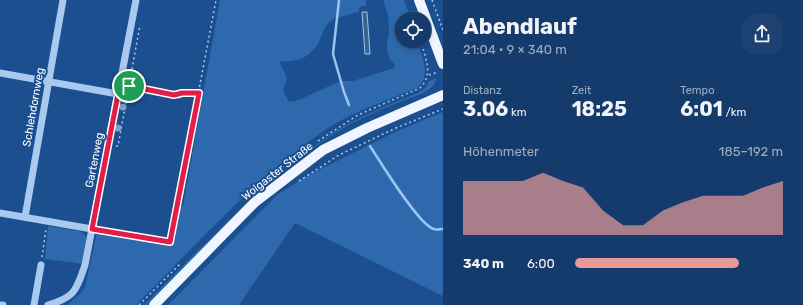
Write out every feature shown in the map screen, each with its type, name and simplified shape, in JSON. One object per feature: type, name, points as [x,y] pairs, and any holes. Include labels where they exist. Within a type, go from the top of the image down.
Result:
[{"type":"main road","points":[[419,0],[443,64]]},
{"type":"main road","name":"Wolgaster Straße","points":[[154,305],[255,202],[323,150],[367,128],[443,95]]},
{"type":"street","name":"Schlehdornweg","points":[[25,217],[63,0]]},
{"type":"street","name":"Gartenweg","points":[[48,305],[63,300],[77,289],[86,265],[136,0]]},
{"type":"street","points":[[0,73],[118,94]]},
{"type":"street","points":[[0,212],[92,229]]},
{"type":"street","points":[[34,305],[41,265]]},
{"type":"path","points":[[92,229],[170,242],[216,0]]},
{"type":"path","points":[[432,0],[443,30]]},
{"type":"path","points":[[108,144],[118,146],[140,24]]},
{"type":"path","points":[[429,75],[443,70]]},
{"type":"path","points":[[120,84],[174,95],[183,99]]},
{"type":"path","points":[[174,95],[182,93],[199,93]]},
{"type":"path","points":[[297,182],[339,155],[396,128],[443,109]]},
{"type":"path","points":[[41,265],[48,221]]},
{"type":"shaded area","points":[[220,0],[366,0],[366,6],[359,7],[359,12],[335,17],[327,25],[319,42],[307,56],[297,60],[279,61],[287,78],[283,90],[289,102],[299,100],[340,81],[353,81],[394,68],[395,65],[388,55],[387,50],[389,22],[383,0],[404,0],[408,12],[395,12],[395,48],[419,48],[425,72],[422,83],[417,88],[349,116],[328,128],[302,147],[252,189],[136,305],[67,305],[80,294],[85,287],[98,228],[169,239],[175,205],[183,206]]},
{"type":"shaded area","points":[[362,12],[367,12],[370,54],[365,54]]},
{"type":"shaded area","points":[[436,78],[430,89],[417,96],[380,110],[340,130],[307,153],[258,194],[146,305],[144,305],[256,194],[305,154],[330,135],[351,123],[373,112],[418,93],[425,88],[429,81]]},
{"type":"shaded area","points":[[443,112],[443,296],[295,223],[239,305],[168,305],[277,195],[310,174],[395,132]]},
{"type":"shaded area","points":[[48,226],[79,231],[86,236],[87,245],[84,264],[45,259]]},
{"type":"waterway","points":[[339,0],[333,54],[349,105]]},
{"type":"waterway","points":[[370,146],[400,192],[419,217],[427,225],[434,229],[443,229]]},
{"type":"route","points":[[120,84],[129,86],[174,95],[182,93],[199,93],[170,242],[92,229],[120,84]]}]
